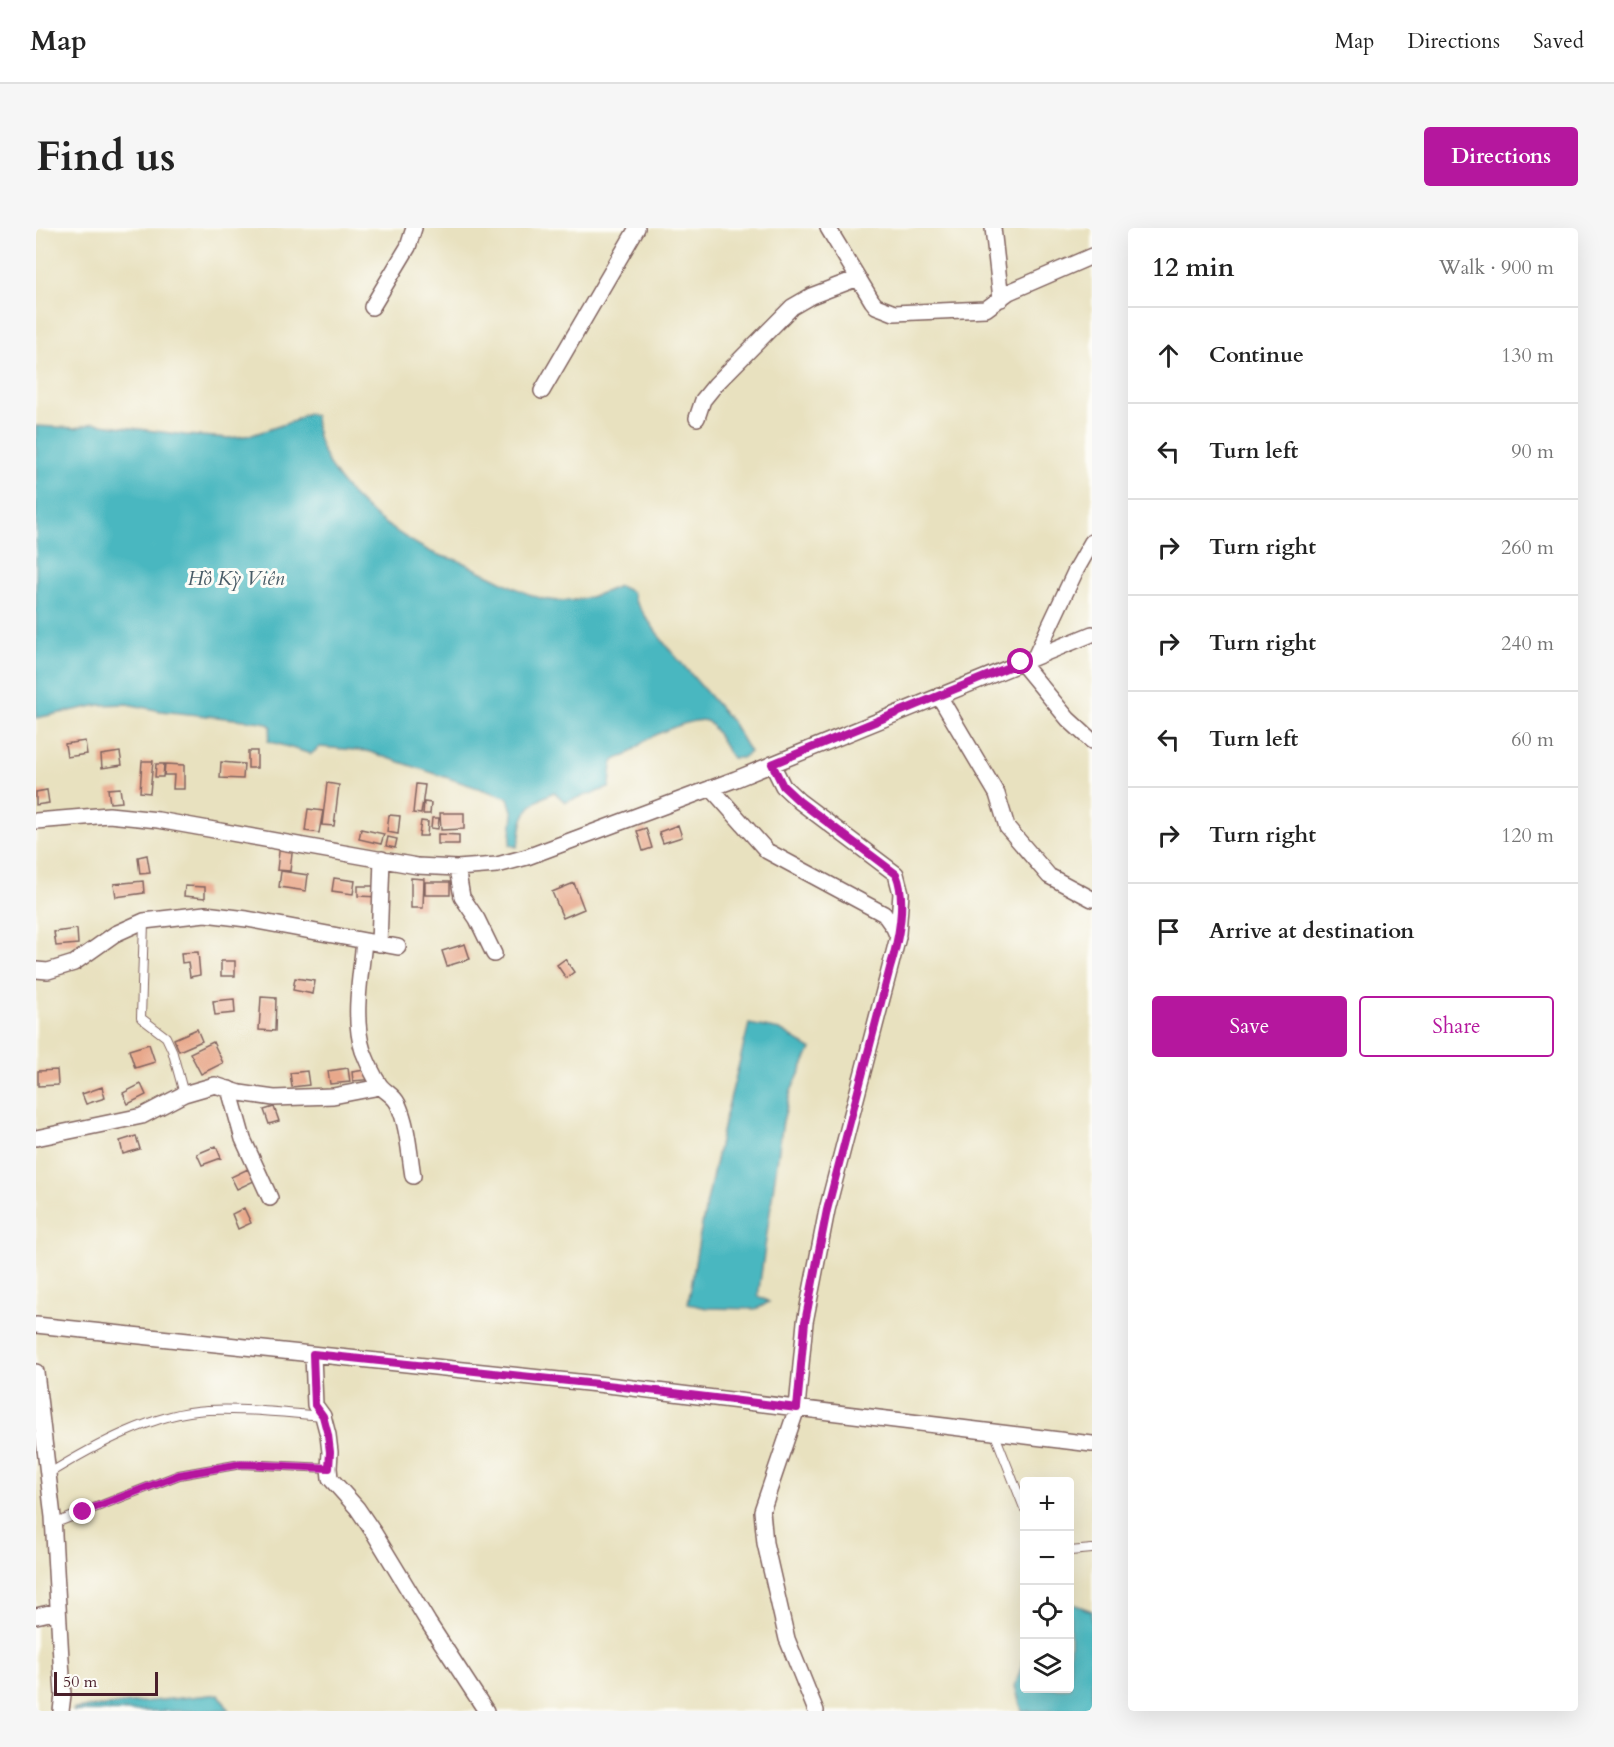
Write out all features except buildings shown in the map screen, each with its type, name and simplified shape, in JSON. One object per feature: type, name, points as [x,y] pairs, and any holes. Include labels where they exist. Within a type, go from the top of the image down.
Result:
[{"type":"street","points":[[372,307],[408,247],[414,228]]},
{"type":"street","points":[[542,391],[637,228]]},
{"type":"street","points":[[828,228],[876,306],[894,313],[986,309],[1009,292],[1092,256]]},
{"type":"street","points":[[993,228],[1001,298]]},
{"type":"street","points":[[697,418],[704,400],[716,384],[792,307],[810,296],[858,278]]},
{"type":"street","points":[[1036,655],[1076,570],[1092,542]]},
{"type":"street","points":[[36,821],[109,815],[158,820],[417,866],[457,868],[497,865],[527,857],[711,788],[1092,634]]},
{"type":"street","points":[[1021,662],[1068,719],[1092,741]]},
{"type":"street","points":[[939,696],[997,794],[1007,827],[1049,876],[1092,899]]},
{"type":"street","points":[[772,764],[783,786],[799,801],[896,874],[901,893],[898,937],[827,1210],[805,1322],[797,1408],[762,1511],[765,1543],[787,1639],[816,1711]]},
{"type":"street","points":[[711,788],[767,851],[884,914],[898,937]]},
{"type":"street","points":[[382,859],[372,942],[359,1000],[359,1034],[363,1052],[380,1087],[394,1097],[398,1104],[403,1118],[413,1176]]},
{"type":"street","points":[[457,868],[462,897],[477,919],[494,954]]},
{"type":"street","points":[[36,970],[48,971],[74,963],[115,934],[144,921],[205,914],[247,919],[398,947]]},
{"type":"street","points":[[36,1138],[142,1116],[184,1094],[215,1084],[240,1093],[274,1098],[333,1096],[380,1087]]},
{"type":"street","points":[[229,1089],[243,1139],[270,1198]]},
{"type":"street","points":[[36,1325],[616,1386],[1092,1444]]},
{"type":"street","points":[[313,1354],[315,1405],[323,1416],[330,1452],[330,1478],[357,1508],[374,1533],[486,1711]]},
{"type":"street","points":[[36,1372],[53,1524],[63,1695],[61,1711]]},
{"type":"street","points":[[36,1616],[58,1611]]},
{"type":"lane","points":[[144,921],[141,1018],[166,1037],[184,1094]]},
{"type":"lane","points":[[48,1474],[88,1449],[175,1415],[208,1410],[323,1416]]},
{"type":"lane","points":[[994,1432],[1020,1498]]},
{"type":"lane","points":[[53,1524],[179,1475],[241,1464],[329,1468]]},
{"type":"lane","points":[[1074,1551],[1092,1549]]},
{"type":"water","name":"Hồ Kỳ Viên","points":[[307,413],[315,416],[318,439],[339,480],[372,514],[411,541],[440,556],[460,561],[540,598],[568,601],[602,593],[619,586],[632,592],[635,601],[664,643],[732,722],[750,752],[742,758],[732,758],[706,721],[693,721],[666,731],[650,738],[627,755],[614,761],[609,788],[565,802],[554,792],[534,804],[524,817],[517,847],[510,845],[513,814],[508,798],[367,751],[320,747],[311,754],[268,741],[271,726],[263,722],[161,711],[127,704],[99,705],[36,718],[36,426],[76,428],[94,423],[185,435],[230,438],[252,435],[294,421]]},
{"type":"water","points":[[749,1024],[780,1030],[811,1049],[791,1091],[783,1121],[758,1296],[769,1302],[757,1309],[707,1308],[688,1304],[700,1234],[724,1123]]},
{"type":"water","points":[[1074,1604],[1092,1611],[1092,1711],[1022,1711],[1015,1686],[1020,1670],[1020,1693],[1074,1693]]},
{"type":"water","points":[[219,1694],[229,1711],[73,1711],[74,1709]]},
{"type":"route","points":[[83,1512],[179,1475],[241,1464],[329,1468],[328,1435],[323,1416],[315,1405],[313,1354],[797,1408],[805,1322],[827,1210],[897,945],[901,893],[896,874],[799,801],[783,786],[772,764],[1021,662]]}]
